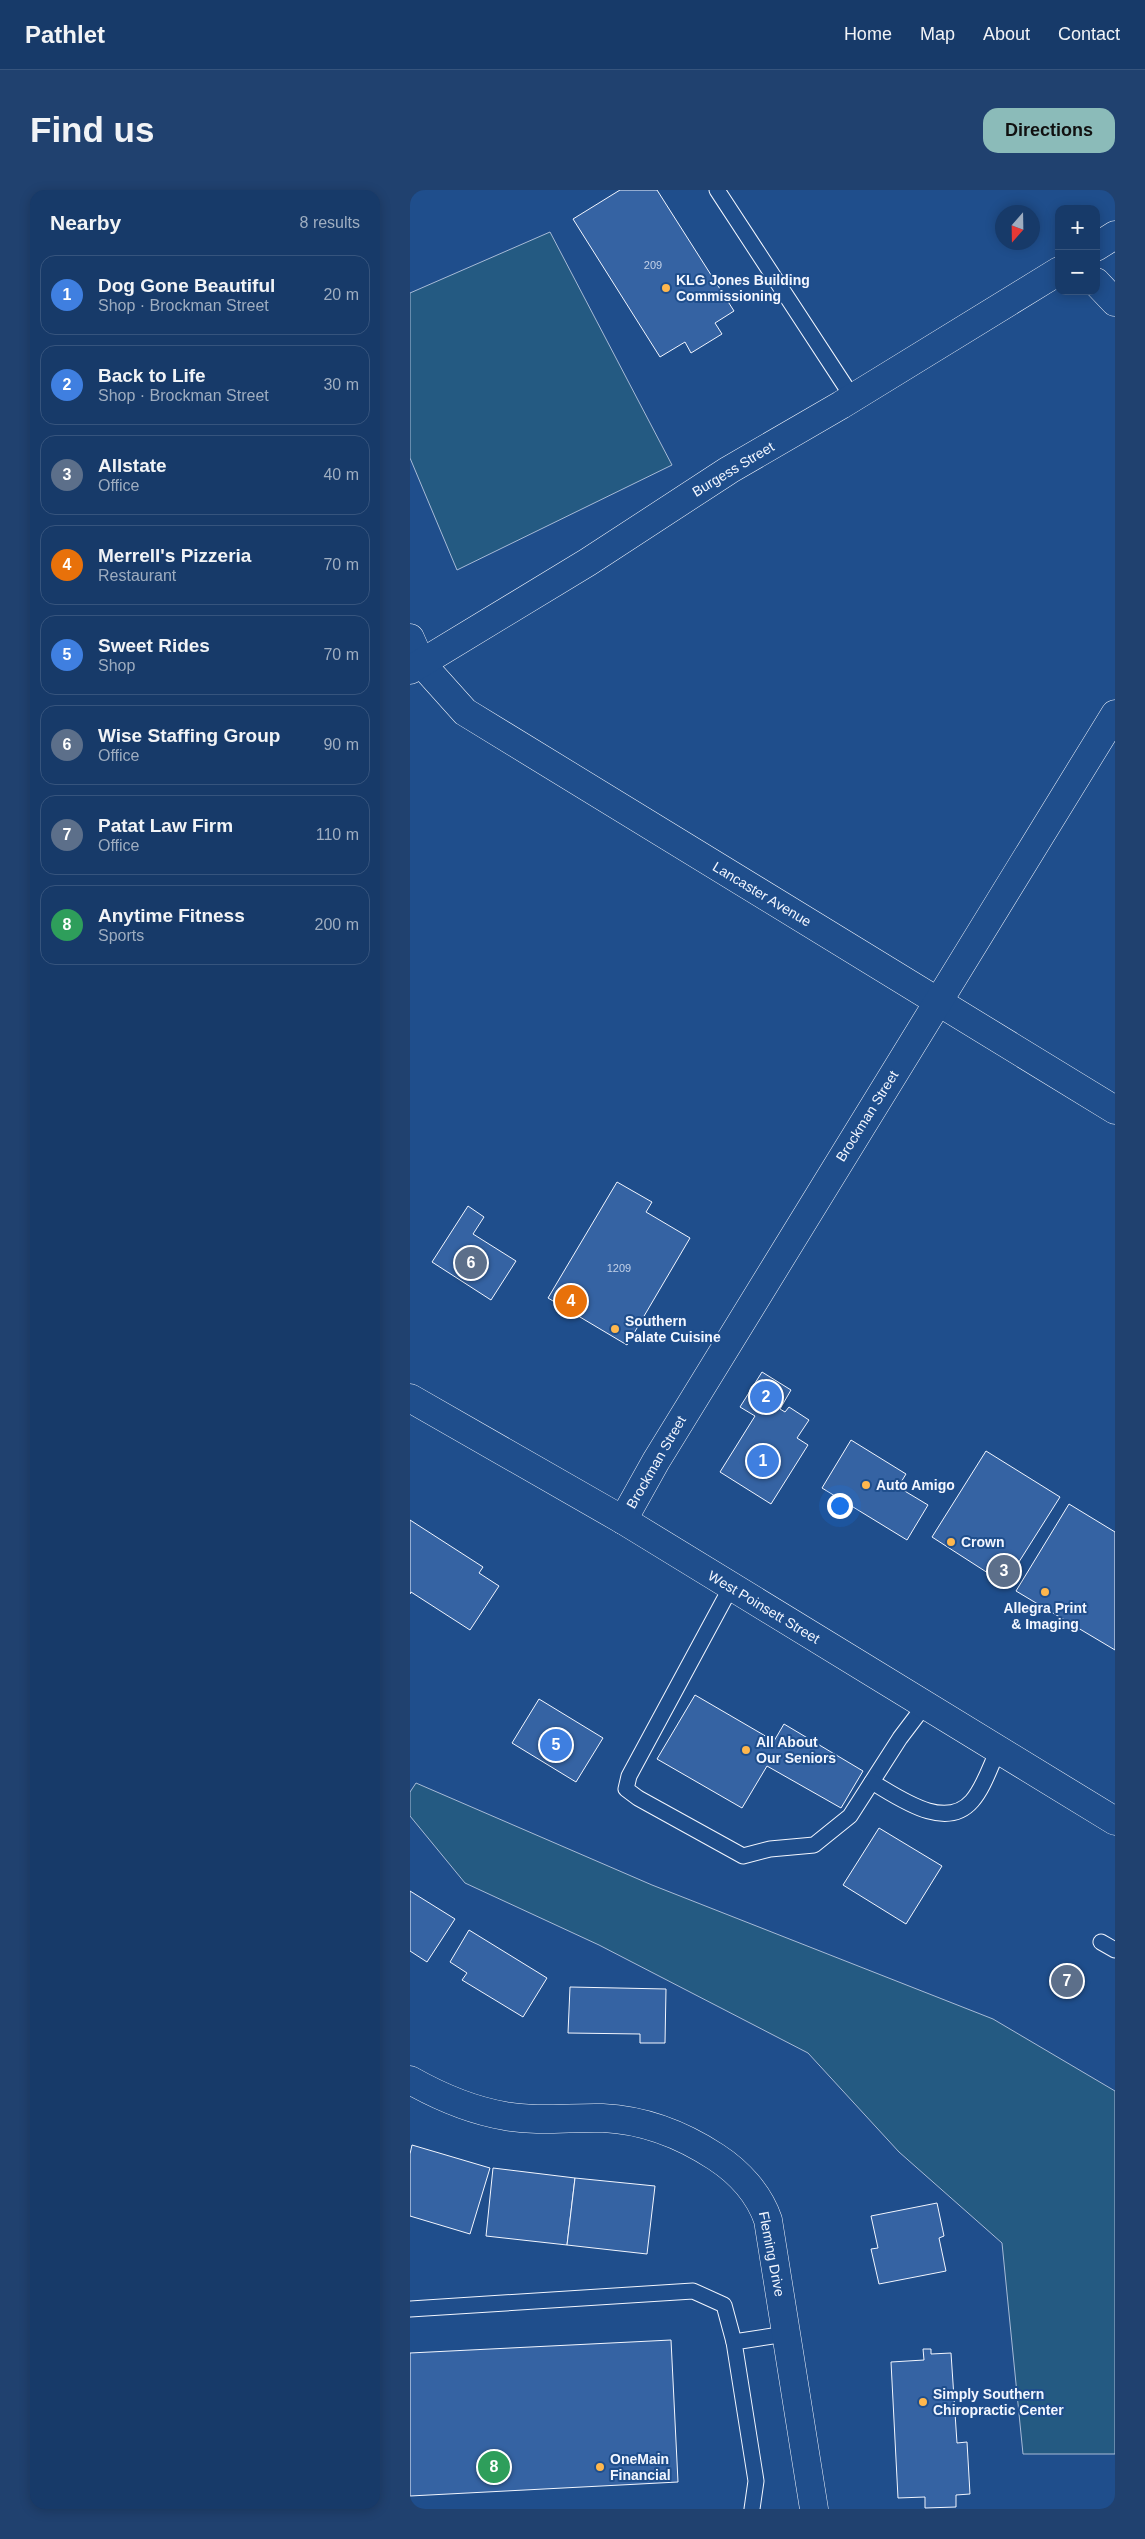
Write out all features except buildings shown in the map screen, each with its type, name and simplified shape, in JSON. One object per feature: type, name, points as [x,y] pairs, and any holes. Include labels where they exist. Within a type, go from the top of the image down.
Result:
[{"type":"street","points":[[1100,244],[1115,235]]},
{"type":"street","name":"Burgess Street","points":[[415,666],[588,562],[730,470],[853,398],[1055,273]]},
{"type":"street","points":[[1100,286],[1115,302]]},
{"type":"street","name":"Lancaster Avenue","points":[[410,638],[415,666],[465,712],[1115,1110]]},
{"type":"street","name":"Brockman Street","points":[[622,1520],[656,1461],[1115,714]]},
{"type":"street","name":"West Poinsett Street","points":[[410,1398],[622,1520],[1115,1821]]},
{"type":"street","name":"Fleming Drive","points":[[410,2080],[440,2097],[464,2106],[506,2116],[604,2118],[635,2122],[690,2140],[727,2164],[744,2179],[763,2207],[768,2220],[814,2509]]},
{"type":"lane","points":[[717,190],[853,398]]},
{"type":"lane","points":[[731,1587],[629,1776],[626,1789],[638,1798],[743,1856],[770,1848],[814,1845],[850,1816],[900,1738],[925,1705]]},
{"type":"lane","points":[[872,1782],[921,1810],[948,1814],[971,1803],[998,1750]]},
{"type":"lane","points":[[1101,1942],[1115,1950]]},
{"type":"lane","points":[[410,2309],[693,2290],[724,2305],[734,2342],[756,2481],[752,2509]]},
{"type":"lane","points":[[734,2342],[786,2334]]},
{"type":"shaded area","points":[[550,232],[672,465],[457,570],[410,458],[410,293]]},
{"type":"shaded area","points":[[416,1783],[652,1885],[993,2019],[1115,2091],[1115,2454],[1023,2454],[1002,2243],[899,2152],[808,2053],[599,1945],[465,1883],[410,1816],[410,1792]]},
{"type":"place","name":"KLG Jones Building Commissioning","points":[[666,288]]},
{"type":"place","name":"Wise Staffing Group","points":[[471,1263]]},
{"type":"place","name":"Merrell's Pizzeria","points":[[571,1301]]},
{"type":"place","name":"Southern Palate Cuisine","points":[[615,1329]]},
{"type":"place","name":"Back to Life","points":[[766,1397]]},
{"type":"place","name":"Dog Gone Beautiful","points":[[763,1461]]},
{"type":"place","name":"Auto Amigo","points":[[866,1485]]},
{"type":"place","name":"Crown","points":[[951,1542]]},
{"type":"place","name":"Allstate","points":[[1004,1571]]},
{"type":"place","name":"Allegra Print & Imaging","points":[[1045,1592]]},
{"type":"place","name":"Sweet Rides","points":[[556,1745]]},
{"type":"place","name":"All About Our Seniors","points":[[746,1750]]},
{"type":"place","name":"Patat Law Firm","points":[[1067,1981]]},
{"type":"place","name":"Simply Southern Chiropractic Center","points":[[923,2402]]},
{"type":"place","name":"Anytime Fitness","points":[[494,2467]]},
{"type":"place","name":"OneMain Financial","points":[[600,2467]]}]
